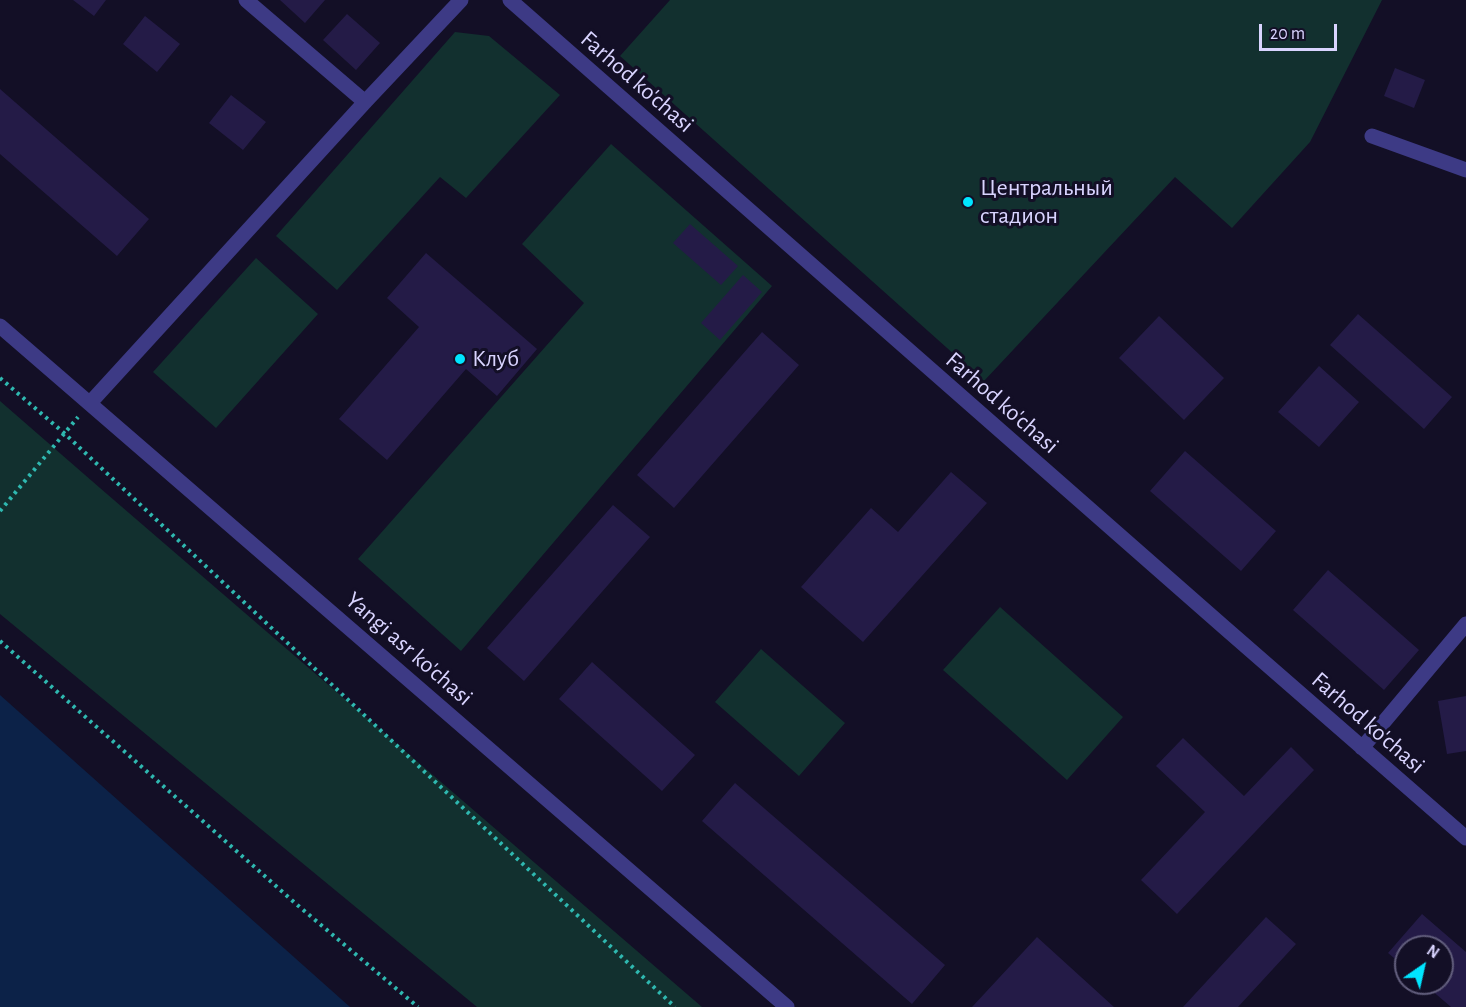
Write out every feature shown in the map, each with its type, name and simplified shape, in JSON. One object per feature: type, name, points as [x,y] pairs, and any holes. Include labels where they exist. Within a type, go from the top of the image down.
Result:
[{"type":"street","points":[[246,0],[365,102]]},
{"type":"street","points":[[90,403],[460,0]]},
{"type":"street","name":"Farhod ko'chasi","points":[[510,0],[1466,837]]},
{"type":"street","points":[[1372,135],[1466,170]]},
{"type":"street","name":"Yangi asr ko'chasi","points":[[0,326],[787,1007]]},
{"type":"street","points":[[1362,748],[1466,624]]},
{"type":"path","points":[[0,378],[64,433],[675,1007]]},
{"type":"path","points":[[0,511],[90,403]]},
{"type":"path","points":[[0,641],[295,903],[418,1007]]},
{"type":"green space","name":"Центральный стадион","points":[[670,0],[1382,0],[1310,142],[1232,228],[1175,177],[984,381],[620,56]]},
{"type":"green space","points":[[455,32],[489,36],[560,95],[466,198],[440,177],[337,290],[276,236]]},
{"type":"green space","points":[[611,144],[772,286],[461,651],[358,559],[584,303],[522,244]]},
{"type":"green space","points":[[256,258],[318,314],[216,428],[153,372]]},
{"type":"green space","points":[[0,401],[702,1007],[477,1007],[0,614]]},
{"type":"green space","points":[[1000,607],[1123,717],[1067,780],[943,670]]},
{"type":"green space","points":[[761,649],[845,723],[799,776],[715,702]]},
{"type":"water","points":[[0,695],[350,1007],[0,1007]]},
{"type":"building","points":[[73,0],[106,0],[94,16]]},
{"type":"building","points":[[280,0],[325,0],[305,23]]},
{"type":"building","points":[[347,14],[380,43],[356,70],[323,40]]},
{"type":"building","points":[[145,16],[180,44],[157,72],[123,44]]},
{"type":"building","points":[[1395,68],[1425,80],[1414,108],[1384,96]]},
{"type":"building","points":[[0,89],[149,219],[117,256],[0,154]]},
{"type":"building","points":[[231,95],[266,122],[243,150],[209,123]]},
{"type":"building","points":[[690,224],[738,266],[721,285],[673,243]]},
{"type":"building","name":"Клуб","points":[[426,253],[537,349],[497,396],[466,369],[387,460],[339,419],[419,327],[387,298]]},
{"type":"building","points":[[743,275],[762,292],[720,340],[701,323]]},
{"type":"building","points":[[1358,314],[1452,397],[1424,429],[1330,345]]},
{"type":"building","points":[[1159,316],[1224,378],[1184,420],[1119,358]]},
{"type":"building","points":[[762,332],[799,365],[674,508],[637,475]]},
{"type":"building","points":[[1319,366],[1359,402],[1319,447],[1278,412]]},
{"type":"building","points":[[1185,451],[1276,531],[1241,571],[1150,491]]},
{"type":"building","points":[[951,472],[987,503],[863,642],[801,587],[871,508],[898,532]]},
{"type":"building","points":[[613,505],[650,537],[524,681],[487,648]]},
{"type":"building","points":[[1328,570],[1419,650],[1384,690],[1293,610]]},
{"type":"building","points":[[592,662],[695,755],[662,791],[559,699]]},
{"type":"building","points":[[1466,696],[1466,751],[1447,754],[1438,701]]},
{"type":"building","points":[[1183,738],[1244,796],[1291,747],[1314,770],[1177,914],[1141,880],[1205,812],[1156,766]]},
{"type":"building","points":[[735,783],[945,965],[912,1004],[702,821]]},
{"type":"building","points":[[1422,914],[1446,935],[1404,935]]},
{"type":"building","points":[[1266,917],[1296,944],[1238,1007],[1183,1007]]},
{"type":"building","points":[[1037,937],[1114,1007],[972,1007]]},
{"type":"building","points":[[1454,942],[1466,952],[1466,1007],[1451,1007],[1437,995],[1454,995]]},
{"type":"building","points":[[1394,946],[1394,958],[1388,953]]},
{"type":"place","name":"Центральный стадион","points":[[968,202]]},
{"type":"place","name":"Клуб","points":[[460,359]]}]
